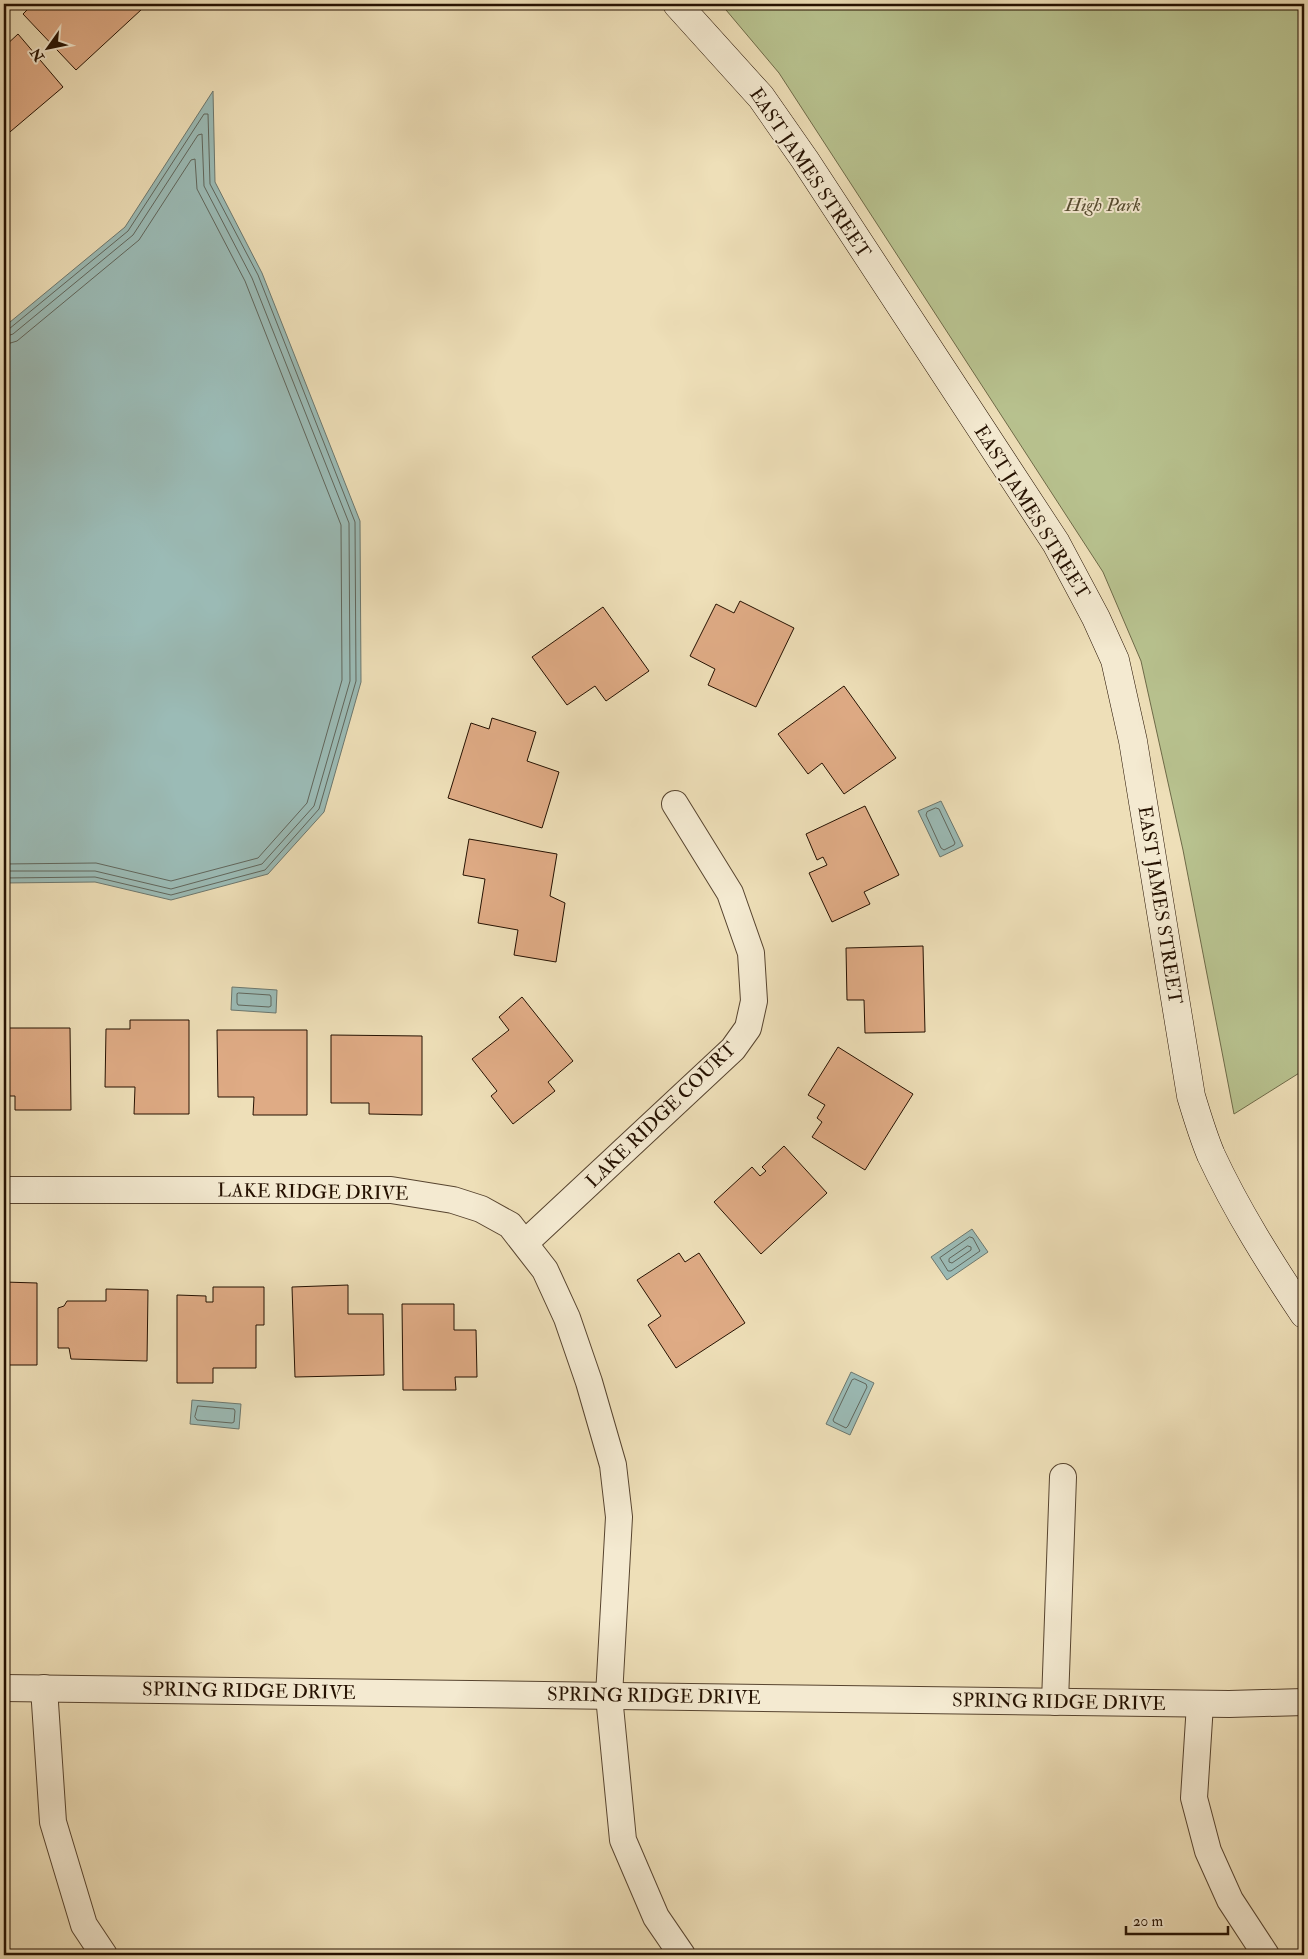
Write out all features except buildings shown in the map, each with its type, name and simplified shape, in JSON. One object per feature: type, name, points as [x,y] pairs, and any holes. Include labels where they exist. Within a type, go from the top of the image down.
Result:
[{"type":"street","name":"EAST JAMES STREET","points":[[677,4],[760,96],[805,160],[1056,543],[1096,618],[1115,660],[1133,741],[1191,1096],[1210,1153],[1236,1206],[1263,1252],[1304,1314]]},
{"type":"street","name":"LAKE RIDGE COURT","points":[[525,1244],[733,1049],[748,1028],[754,1001],[751,953],[730,893],[675,804]]},
{"type":"street","name":"LAKE RIDGE DRIVE","points":[[4,1190],[391,1190],[453,1200],[481,1209],[510,1225],[545,1270],[566,1318],[589,1382],[613,1465],[619,1517],[609,1696],[623,1840],[656,1917],[682,1955]]},
{"type":"street","points":[[1055,1702],[1063,1477]]},
{"type":"street","name":"SPRING RIDGE DRIVE","points":[[4,1688],[1200,1704],[1304,1702]]},
{"type":"street","points":[[44,1688],[53,1822],[84,1925],[104,1955]]},
{"type":"street","points":[[1200,1704],[1194,1798],[1208,1852],[1230,1900],[1266,1955]]},
{"type":"green space","name":"High Park","points":[[721,4],[1304,4],[1304,1070],[1234,1114],[1183,850],[1141,661],[1103,572],[779,73]]},
{"type":"water","points":[[213,91],[215,182],[262,273],[360,521],[361,682],[324,812],[268,874],[171,900],[95,882],[4,883],[4,327],[125,227]]},
{"type":"water","points":[[941,801],[963,846],[940,857],[918,811]]},
{"type":"water","points":[[232,987],[277,990],[276,1013],[231,1010]]},
{"type":"water","points":[[972,1229],[988,1252],[947,1280],[931,1257]]},
{"type":"water","points":[[851,1372],[874,1383],[850,1435],[826,1424]]},
{"type":"water","points":[[192,1400],[241,1404],[239,1429],[190,1424]]}]
